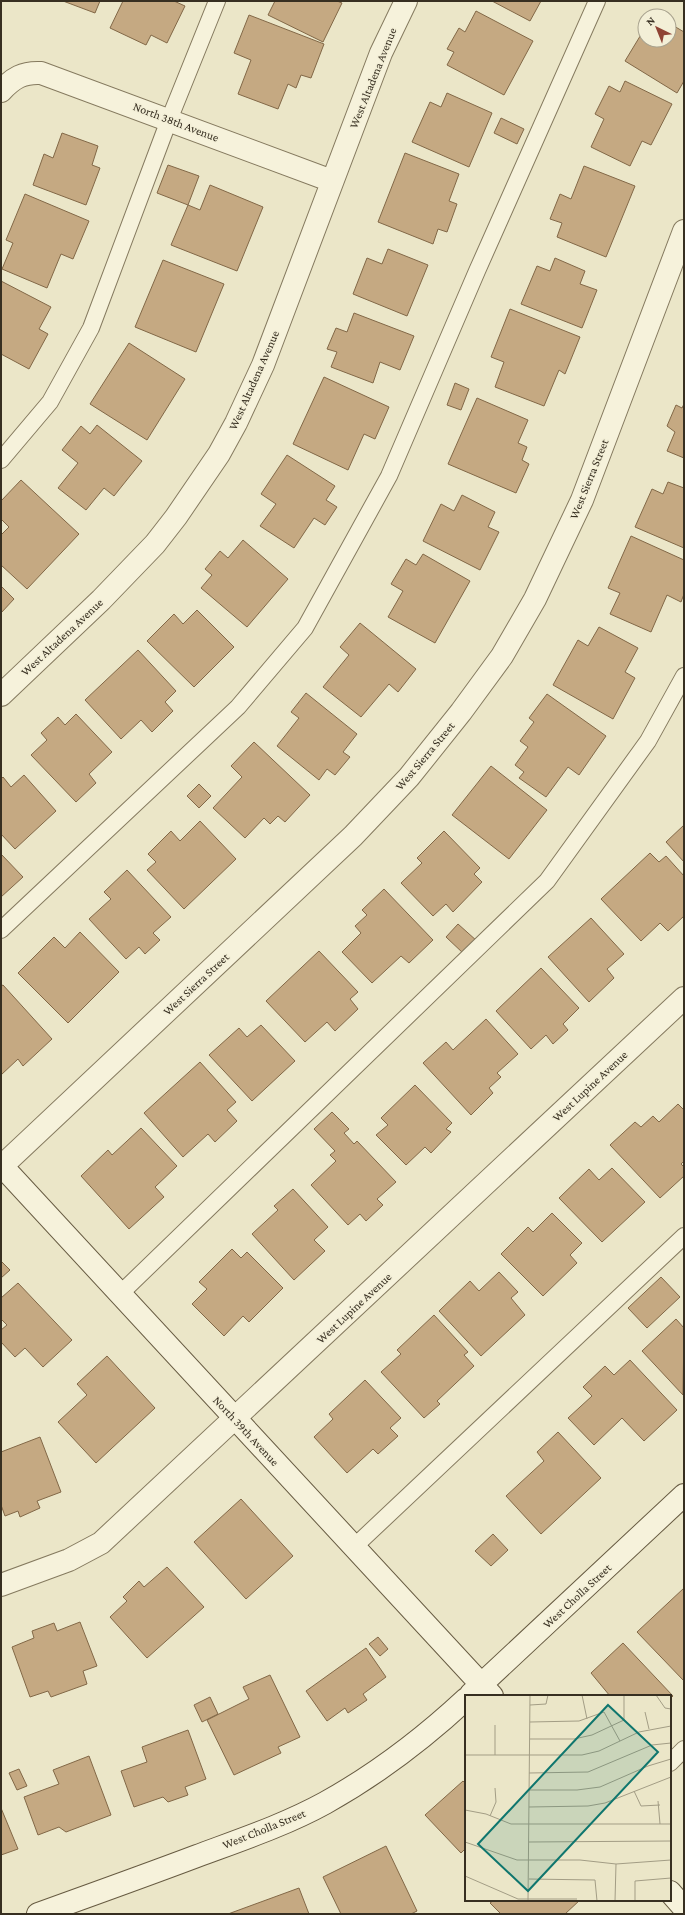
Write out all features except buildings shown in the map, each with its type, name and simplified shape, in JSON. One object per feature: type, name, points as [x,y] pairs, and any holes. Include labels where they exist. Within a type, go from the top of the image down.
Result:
[{"type":"street","name":"West Altadena Avenue","points":[[1,695],[134,567],[155,544],[199,485],[236,423],[250,394],[381,53],[406,1]]},
{"type":"street","name":"North 38th Avenue","points":[[1,91],[18,76],[29,72],[41,73],[332,181]]},
{"type":"street","name":"West Sierra Street","points":[[1,1165],[353,836],[409,777],[461,712],[502,656],[535,599],[582,500],[684,231]]},
{"type":"street","name":"West Lupine Avenue","points":[[1,1585],[69,1560],[101,1544],[684,998]]},
{"type":"street","name":"North 39th Avenue","points":[[1,1165],[354,1547],[477,1694]]},
{"type":"street","name":"West Cholla Street","points":[[477,1694],[684,1495]]},
{"type":"street","name":"West Cholla Street","points":[[38,1914],[243,1840],[301,1815],[325,1803],[393,1761],[465,1704]]},
{"type":"street","points":[[671,1893],[684,1908]]},
{"type":"lane","points":[[1,460],[50,402],[91,328],[217,1]]},
{"type":"lane","points":[[1,930],[238,708],[304,628],[389,476],[477,271],[597,1]]},
{"type":"lane","points":[[120,1294],[547,881],[648,741],[684,676]]},
{"type":"lane","points":[[354,1547],[684,1236]]},
{"type":"lane","points":[[671,1762],[684,1750]]}]
